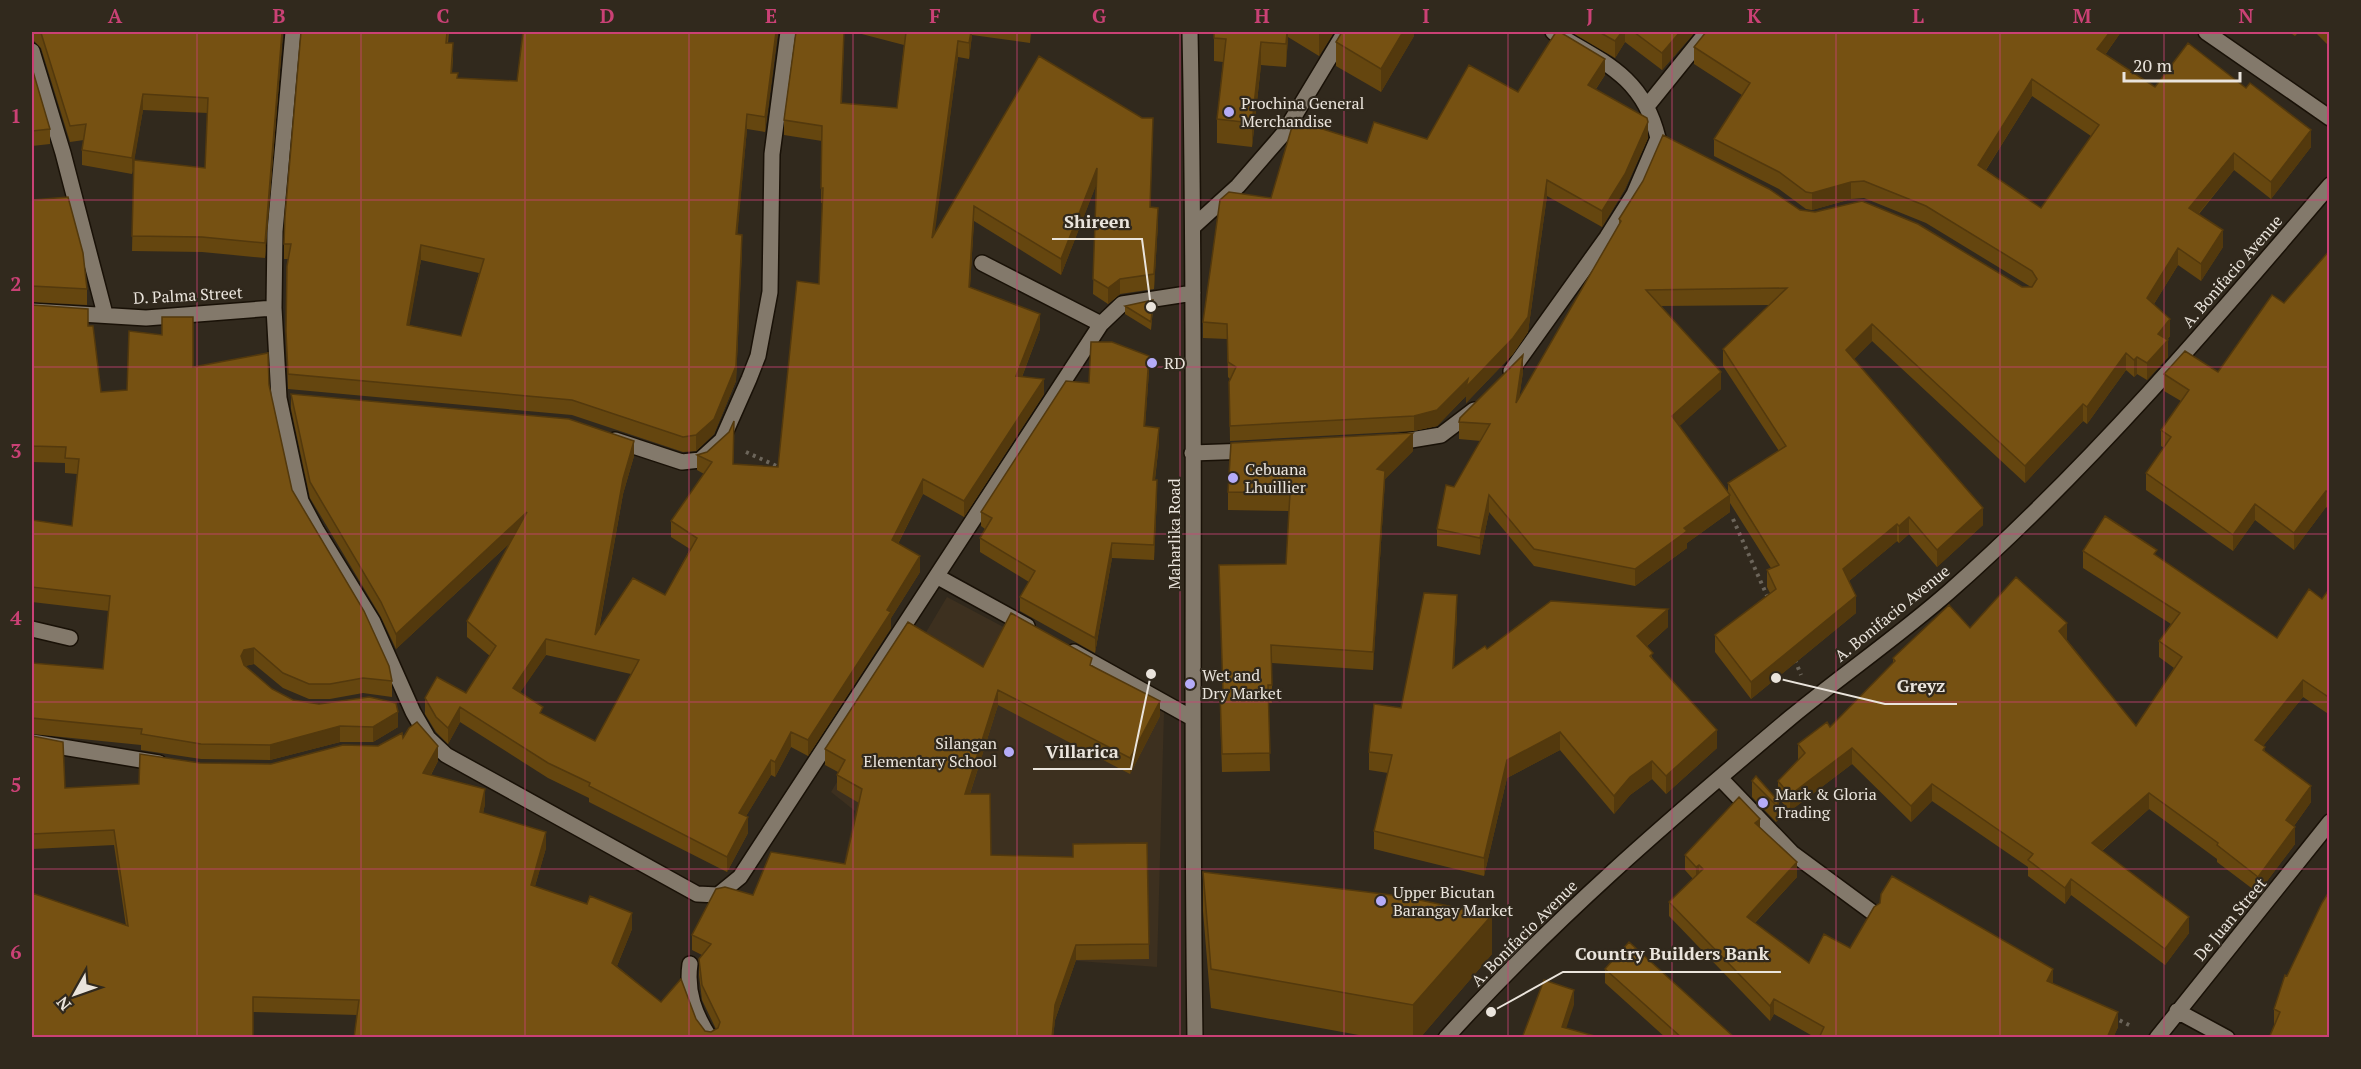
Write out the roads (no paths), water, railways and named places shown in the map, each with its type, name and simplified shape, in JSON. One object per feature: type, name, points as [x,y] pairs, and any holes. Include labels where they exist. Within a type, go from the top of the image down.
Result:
[{"type":"street","points":[[293,32],[275,231],[274,308],[301,501],[373,622],[415,722],[428,738],[446,755],[472,771],[613,846],[654,872],[697,894],[718,895],[740,877],[785,805],[938,577],[1101,324],[1122,304],[1193,293]]},
{"type":"street","points":[[604,436],[692,463],[700,460],[722,440],[758,356],[770,292],[772,154],[788,32]]},
{"type":"street","name":"Maharlika Road","points":[[1190,32],[1194,226],[1192,718],[1195,1038]]},
{"type":"street","points":[[1194,226],[1238,186],[1277,142],[1345,32]]},
{"type":"street","points":[[1500,382],[1521,360],[1607,237],[1634,194],[1663,140],[1648,105],[1631,82],[1553,32]]},
{"type":"street","points":[[1648,105],[1707,32]]},
{"type":"street","points":[[2206,32],[2330,118]]},
{"type":"street","points":[[32,51],[63,153],[105,314]]},
{"type":"street","name":"A. Bonifacio Avenue","points":[[1448,1037],[1549,930],[1656,832],[1812,701],[1948,593],[2071,476],[2189,348],[2330,185]]},
{"type":"street","points":[[982,263],[1101,324]]},
{"type":"street","name":"D. Palma Street","points":[[32,311],[147,318],[274,308]]},
{"type":"street","points":[[1373,444],[1415,441],[1441,435],[1460,423],[1486,398]]},
{"type":"street","points":[[1192,453],[1260,450]]},
{"type":"street","points":[[938,577],[1040,633]]},
{"type":"street","points":[[32,629],[70,638]]},
{"type":"street","points":[[1060,645],[1192,718]]},
{"type":"street","points":[[391,707],[415,722]]},
{"type":"street","points":[[32,742],[178,766]]},
{"type":"street","points":[[1720,778],[1792,853],[1872,912]]},
{"type":"street","name":"De Juan Street","points":[[2157,1038],[2294,870],[2330,822]]},
{"type":"street","points":[[690,964],[688,980],[696,1016],[710,1038]]},
{"type":"street","points":[[2177,1011],[2227,1038]]},
{"type":"place","name":"Prochina General Merchandise","points":[[1229,112]]},
{"type":"place","name":"Shireen","points":[[1151,307]]},
{"type":"place","name":"RD","points":[[1152,363]]},
{"type":"place","name":"Cebuana Lhuillier","points":[[1233,478]]},
{"type":"place","name":"Villarica","points":[[1151,674]]},
{"type":"place","name":"Greyz","points":[[1776,678]]},
{"type":"place","name":"Wet and Dry Market","points":[[1190,684]]},
{"type":"place","name":"Silangan Elementary School","points":[[1009,752]]},
{"type":"place","name":"Mark & Gloria Trading","points":[[1763,803]]},
{"type":"place","name":"Upper Bicutan Barangay Market","points":[[1381,901]]},
{"type":"place","name":"Country Builders Bank","points":[[1491,1012]]}]
